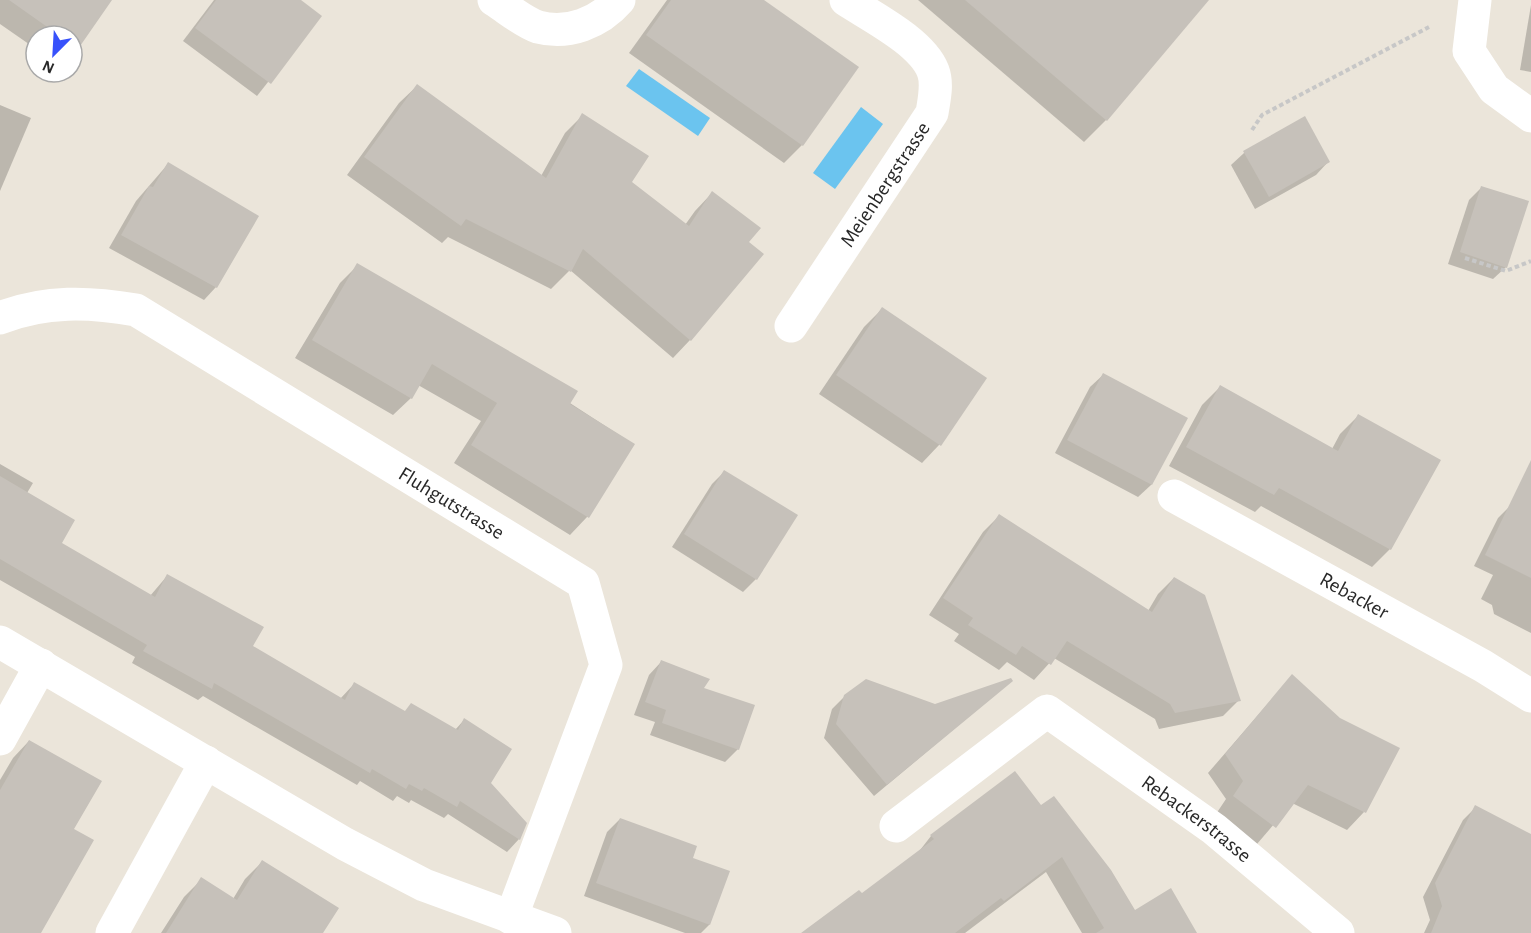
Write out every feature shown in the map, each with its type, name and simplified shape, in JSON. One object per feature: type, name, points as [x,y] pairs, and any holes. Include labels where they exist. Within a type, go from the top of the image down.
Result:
[{"type":"street","points":[[494,0],[537,27],[562,30],[593,22],[608,13],[619,0]]},
{"type":"street","name":"Meienbergstrasse","points":[[791,326],[932,113],[935,95],[933,73],[920,50],[846,0]]},
{"type":"street","points":[[1474,2],[1469,51],[1494,89],[1531,116]]},
{"type":"street","name":"Fluhgutstrasse","points":[[0,318],[56,304],[98,303],[136,310],[583,584],[606,665],[511,918]]},
{"type":"street","name":"Rebacker","points":[[1174,496],[1483,666],[1531,696]]},
{"type":"street","points":[[0,642],[345,844],[424,885],[555,933]]},
{"type":"street","points":[[0,739],[41,665]]},
{"type":"street","name":"Rebackerstrasse","points":[[896,826],[1047,711],[1214,829],[1338,933]]},
{"type":"street","points":[[112,933],[206,762]]},
{"type":"path","points":[[1252,130],[1262,115],[1474,2]]},
{"type":"path","points":[[1466,258],[1506,271],[1531,261]]},
{"type":"water","points":[[639,69],[710,118],[698,136],[626,86]]},
{"type":"water","points":[[861,107],[883,124],[835,189],[813,173]]},
{"type":"building","points":[[9,0],[112,0],[84,40],[84,24],[43,24]]},
{"type":"building","points":[[216,0],[301,0],[322,16],[271,84],[195,28]]},
{"type":"building","points":[[671,0],[764,0],[859,67],[803,146],[646,35]]},
{"type":"building","points":[[965,0],[1209,0],[1107,121]]},
{"type":"building","points":[[417,84],[546,178],[582,113],[649,156],[632,182],[689,226],[712,191],[761,228],[749,242],[764,254],[691,341],[583,249],[571,272],[466,219],[461,226],[364,157]]},
{"type":"building","points":[[1305,116],[1330,162],[1269,197],[1243,151]]},
{"type":"building","points":[[168,162],[259,216],[217,288],[121,235],[149,186],[153,187]]},
{"type":"building","points":[[1481,186],[1529,201],[1507,268],[1460,252]]},
{"type":"building","points":[[357,263],[578,391],[570,404],[635,444],[589,518],[471,445],[497,403],[432,364],[412,399],[312,340]]},
{"type":"building","points":[[882,307],[987,378],[941,446],[836,375]]},
{"type":"building","points":[[1103,373],[1188,418],[1152,485],[1067,440]]},
{"type":"building","points":[[1220,385],[1338,451],[1358,414],[1441,460],[1391,550],[1279,488],[1274,495],[1186,447]]},
{"type":"building","points":[[1531,460],[1531,578],[1485,555]]},
{"type":"building","points":[[724,470],[798,515],[757,580],[684,534]]},
{"type":"building","points":[[0,476],[75,520],[62,543],[155,597],[167,574],[264,627],[253,646],[345,700],[354,682],[405,711],[411,703],[458,730],[464,718],[512,749],[491,783],[527,823],[520,840],[460,801],[457,807],[424,788],[422,791],[409,784],[406,789],[372,769],[370,773],[214,683],[212,689],[143,651],[147,645],[0,559]]},
{"type":"building","points":[[999,514],[1152,612],[1174,577],[1205,595],[1241,701],[1175,713],[1170,704],[1067,641],[1051,665],[1022,646],[1016,655],[968,625],[973,618],[943,598]]},
{"type":"building","points":[[661,660],[710,679],[704,688],[755,705],[739,750],[662,723],[666,710],[645,702]]},
{"type":"building","points":[[1292,674],[1340,718],[1400,748],[1366,813],[1308,785],[1276,828],[1233,796],[1243,781],[1225,754]]},
{"type":"building","points":[[1011,678],[1013,681],[887,785],[836,724],[844,695],[866,679],[935,704]]},
{"type":"building","points":[[29,740],[102,781],[74,829],[94,840],[41,933],[0,933],[0,790]]},
{"type":"building","points":[[1015,771],[1041,805],[1054,796],[1111,870],[1135,910],[1171,888],[1197,933],[1096,933],[1104,928],[1062,857],[1004,901],[1001,898],[955,933],[801,933],[859,890],[862,893],[934,839],[930,835]]},
{"type":"building","points":[[1475,805],[1531,834],[1531,933],[1431,933],[1442,906],[1435,883]]},
{"type":"building","points":[[620,818],[697,846],[693,858],[730,871],[710,925],[596,883]]},
{"type":"building","points":[[262,860],[339,908],[323,933],[166,933],[201,877],[237,900]]}]
